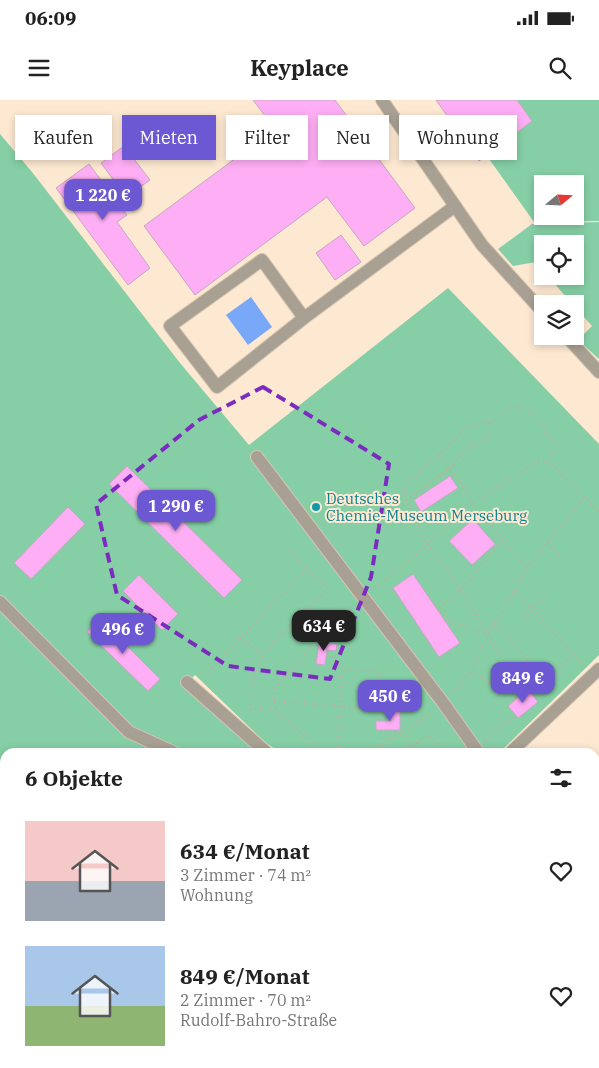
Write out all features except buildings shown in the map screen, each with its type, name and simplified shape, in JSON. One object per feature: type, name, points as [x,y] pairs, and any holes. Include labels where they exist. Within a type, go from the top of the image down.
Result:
[{"type":"street","points":[[382,100],[482,245],[534,302]]},
{"type":"street","points":[[304,318],[262,260],[170,326],[218,387],[304,318],[455,206]]},
{"type":"street","points":[[574,345],[599,372]]},
{"type":"street","points":[[256,457],[476,748]]},
{"type":"street","points":[[0,602],[129,732],[164,748]]},
{"type":"street","points":[[515,748],[596,672]]},
{"type":"street","points":[[187,682],[261,748]]},
{"type":"path","points":[[499,653],[461,590],[427,544],[403,494],[404,488],[468,427],[486,421],[489,423],[512,406],[536,413],[555,445],[550,462]]},
{"type":"path","points":[[406,501],[418,494],[436,478],[450,470],[462,453],[473,445],[486,440],[490,434],[491,424],[489,423]]},
{"type":"path","points":[[438,455],[463,486],[472,503],[527,568]]},
{"type":"path","points":[[318,748],[277,713],[274,701],[275,688],[316,640],[363,598],[407,563],[472,503],[538,461],[550,462],[599,512]]},
{"type":"path","points":[[375,748],[444,704],[471,672],[494,622],[515,591],[527,568],[585,497]]},
{"type":"path","points":[[488,635],[448,621],[439,609],[461,590],[502,539]]},
{"type":"path","points":[[547,543],[559,556]]},
{"type":"path","points":[[276,708],[251,710],[250,695],[258,668],[264,656],[296,618],[328,590],[286,546]]},
{"type":"path","points":[[208,672],[307,568]]},
{"type":"path","points":[[515,591],[572,654],[596,672]]},
{"type":"path","points":[[524,619],[544,594]]},
{"type":"path","points":[[296,618],[316,640]]},
{"type":"path","points":[[494,622],[543,677]]},
{"type":"path","points":[[240,638],[264,656]]},
{"type":"path","points":[[471,672],[508,692],[517,693],[556,671],[572,654]]},
{"type":"path","points":[[333,656],[342,670],[338,748]]},
{"type":"path","points":[[342,670],[379,671],[377,709]]},
{"type":"path","points":[[514,692],[516,700]]},
{"type":"path","points":[[274,701],[377,709],[384,715]]},
{"type":"path","points":[[479,748],[515,715]]},
{"type":"path","points":[[401,732],[412,747],[422,739],[431,737],[438,744]]},
{"type":"highlighted area","points":[[263,387],[389,464],[371,577],[330,679],[228,666],[117,595],[96,504],[199,420]]},
{"type":"green space","points":[[447,100],[599,100],[599,221],[584,221],[584,175],[534,175],[534,222],[490,160],[517,160],[517,115],[458,115]]},
{"type":"green space","name":"Deutsches Chemie-Museum Merseburg","points":[[0,134],[15,152],[15,160],[22,160],[32,172],[180,363],[249,445],[448,288],[599,444],[599,655],[504,748],[274,748],[266,743],[195,675],[184,686],[253,748],[0,748]]},
{"type":"green space","points":[[584,222],[599,222],[599,359],[584,345],[584,334],[592,326],[584,317],[584,295],[564,295],[556,285],[584,285],[584,235],[534,235],[534,262],[513,266],[498,249],[532,224],[584,225]]},
{"type":"water","points":[[251,297],[272,327],[248,345],[226,315]]},
{"type":"place","name":"Deutsches Chemie-Museum Merseburg","points":[[316,507]]}]
